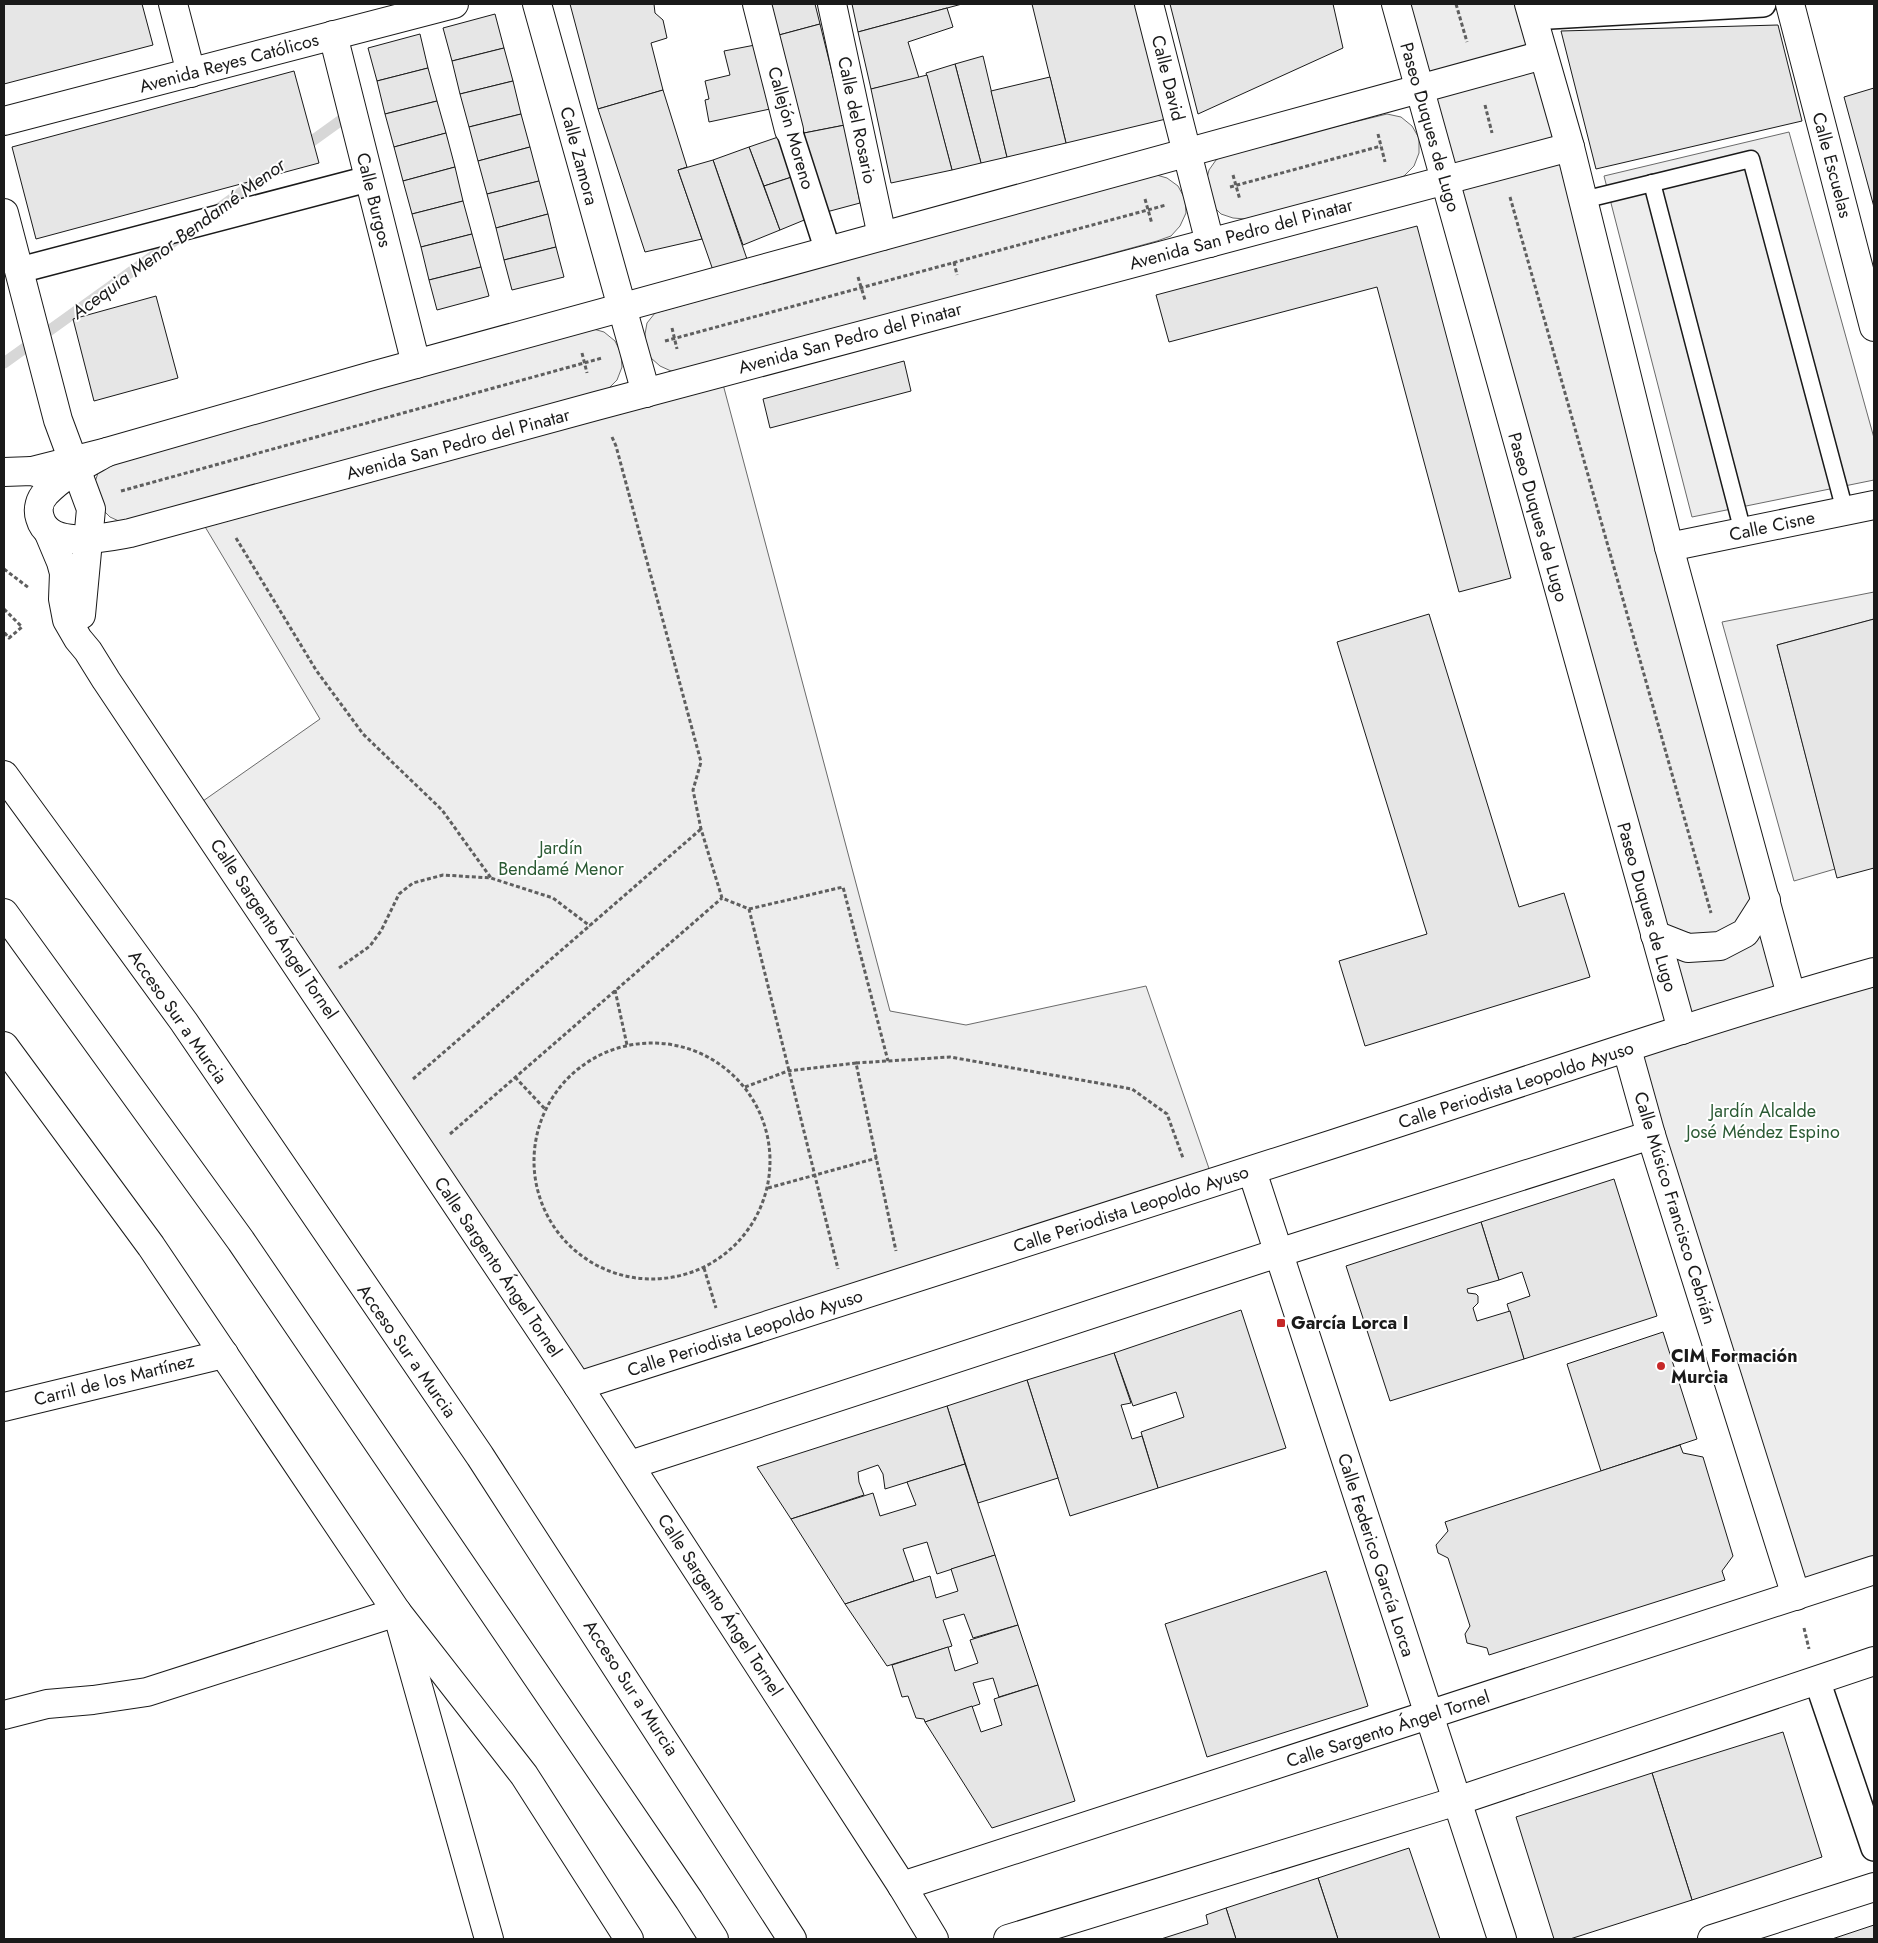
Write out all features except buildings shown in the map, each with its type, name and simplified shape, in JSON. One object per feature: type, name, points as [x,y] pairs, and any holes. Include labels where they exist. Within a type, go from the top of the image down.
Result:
[{"type":"main road","points":[[172,4],[191,73]]},
{"type":"main road","name":"Avenida Reyes Católicos","points":[[4,121],[454,4]]},
{"type":"main road","name":"Calle Zamora","points":[[537,4],[646,393]]},
{"type":"main road","name":"Callejón Moreno","points":[[757,4],[789,130]]},
{"type":"main road","name":"Calle del Rosario","points":[[832,4],[882,236]]},
{"type":"main road","name":"Calle David","points":[[1149,4],[1210,243]]},
{"type":"main road","name":"Paseo Duques de Lugo","points":[[1396,4],[1682,1030]]},
{"type":"main road","name":"Calle Escuelas","points":[[1790,4],[1874,327]]},
{"type":"main road","points":[[1530,10],[1570,147],[1669,547],[1791,995]]},
{"type":"main road","name":"Calle Burgos","points":[[333,35],[416,364]]},
{"type":"main road","points":[[88,651],[78,639],[67,620],[63,599],[64,573],[61,562],[66,499],[107,452],[416,364],[1543,55]]},
{"type":"main road","name":"Avenida San Pedro del Pinatar","points":[[130,533],[596,406],[1570,147]]},
{"type":"main road","points":[[4,213],[58,420],[66,499],[82,588],[81,622],[88,651]]},
{"type":"main road","points":[[4,472],[66,499],[130,533],[107,549],[95,563],[82,588]]},
{"type":"main road","points":[[4,487],[14,488],[30,497],[66,499]]},
{"type":"main road","name":"Calle Cisne","points":[[1669,547],[1874,505]]},
{"type":"main road","name":"Calle Sargento Ángel Tornel","points":[[88,651],[578,1386],[902,1886],[934,1939]]},
{"type":"main road","name":"Acceso Sur a Murcia","points":[[4,775],[184,1022],[480,1456],[792,1939]]},
{"type":"main road","points":[[1655,935],[1688,948],[1720,946],[1745,933],[1766,900]]},
{"type":"main road","points":[[4,913],[241,1241],[714,1939]]},
{"type":"main road","name":"Calle Periodista Leopoldo Ayuso","points":[[578,1386],[1252,1171],[1791,995],[1874,972]]},
{"type":"main road","points":[[4,1046],[151,1246],[398,1612],[524,1775],[630,1939]]},
{"type":"main road","name":"Calle Músico Francisco Cebrián","points":[[1627,1049],[1651,1135],[1796,1596]]},
{"type":"main road","points":[[630,1466],[1278,1254],[1651,1135]]},
{"type":"main road","name":"Calle Federico García Lorca","points":[[1252,1171],[1502,1939]]},
{"type":"main road","name":"Carril de los Martínez","points":[[4,1407],[224,1354]]},
{"type":"main road","name":"Calle Sargento Ángel Tornel","points":[[902,1886],[1874,1570]]},
{"type":"main road","points":[[398,1612],[490,1939]]},
{"type":"main road","points":[[4,1715],[47,1704],[93,1700],[147,1692],[398,1612]]},
{"type":"main road","points":[[1008,1939],[1456,1801],[1874,1661]]},
{"type":"main road","points":[[420,1692],[428,1674],[444,1671]]},
{"type":"main road","points":[[1712,1939],[1874,1887]]},
{"type":"street","points":[[1530,10],[1763,4]]},
{"type":"street","name":"Callejón Moreno","points":[[789,130],[838,248]]},
{"type":"street","points":[[20,270],[368,179]]},
{"type":"street","points":[[1817,1680],[1874,1848]]},
{"type":"lane","points":[[1583,200],[1751,159],[1845,511]]},
{"type":"lane","points":[[1652,183],[1743,532]]},
{"type":"path","points":[[1456,4],[1720,946]]},
{"type":"path","points":[[1369,103],[1394,194]]},
{"type":"path","points":[[1224,143],[1249,232]]},
{"type":"path","points":[[66,499],[584,363],[1381,146]]},
{"type":"path","points":[[1136,166],[1160,256]]},
{"type":"path","points":[[838,248],[861,288],[874,332]]},
{"type":"path","points":[[663,296],[686,382]]},
{"type":"path","points":[[574,321],[596,406],[616,446],[701,762],[693,790],[701,829],[722,898]]},
{"type":"path","points":[[219,509],[316,670],[362,734],[442,810],[492,878]]},
{"type":"path","points":[[4,609],[22,627],[9,638],[4,632]]},
{"type":"path","points":[[388,1100],[701,829]]},
{"type":"path","points":[[312,987],[370,946],[381,931],[399,894],[413,883],[443,875],[492,878],[554,898],[590,926]]},
{"type":"path","points":[[722,898],[749,909],[843,887],[888,1061]]},
{"type":"path","points":[[424,1155],[722,898]]},
{"type":"path","points":[[749,909],[846,1301]]},
{"type":"path","points":[[615,990],[627,1045]]},
{"type":"path","points":[[653,1042],[680,1045],[705,1054],[727,1069],[745,1087],[760,1110],[768,1135],[771,1161],[768,1188],[759,1212],[745,1235],[726,1254],[704,1268],[678,1276],[652,1280],[625,1276],[600,1268],[578,1254],[559,1235],[545,1212],[536,1187],[533,1161],[536,1134],[545,1108],[559,1086],[579,1068],[601,1053],[627,1045],[653,1042]]},
{"type":"path","points":[[745,1087],[788,1071],[856,1062],[950,1057],[1132,1089],[1167,1114],[1195,1189]]},
{"type":"path","points":[[856,1062],[903,1282]]},
{"type":"path","points":[[515,1078],[545,1108]]},
{"type":"path","points":[[768,1188],[877,1158]]},
{"type":"path","points":[[704,1268],[726,1339]]},
{"type":"path","points":[[1796,1596],[1817,1680]]},
{"type":"shaded area","points":[[1396,4],[1529,4],[1791,995],[1874,972],[1874,1570],[1796,1596],[1627,1049],[1682,1030]]},
{"type":"shaded area","points":[[1387,114],[1401,117],[1412,126],[1419,138],[1419,153],[1414,166],[1404,176],[1245,219],[1221,214],[1212,205],[1206,182],[1209,170],[1216,160],[1227,153]]},
{"type":"shaded area","points":[[1789,132],[1874,438],[1874,480],[1692,517],[1604,176]]},
{"type":"shaded area","points":[[1153,174],[1167,178],[1178,186],[1185,199],[1186,213],[1180,226],[1171,236],[1157,241],[683,371],[671,371],[660,366],[651,358],[646,346],[645,334],[647,323],[655,313]]},
{"type":"shaded area","points":[[590,328],[604,332],[615,341],[621,353],[622,367],[617,380],[607,390],[121,522],[110,517],[101,508],[94,485],[98,473],[105,463]]},
{"type":"shaded area","name":"Jardín Bendamé Menor","points":[[720,373],[890,1011],[966,1025],[1146,986],[1214,1183],[578,1386],[193,808],[320,719],[198,515]]},
{"type":"shaded area","points":[[1874,592],[1874,619],[1777,645],[1835,869],[1794,881],[1722,622]]},
{"type":"waterway","name":"Acequia Menor Bendamé Menor","points":[[301,149],[351,113]]},
{"type":"waterway","name":"Acequia Menor Bendamé Menor","points":[[214,212],[272,170]]},
{"type":"waterway","name":"Acequia Menor Bendamé Menor","points":[[4,363],[181,236]]},
{"type":"place","name":"García Lorca I","points":[[1281,1323]]},
{"type":"place","name":"CIM Formación Murcia","points":[[1661,1366]]},
{"type":"park label","name":"Jardín Alcalde José Méndez Espino","points":[[1763,1121]]}]
